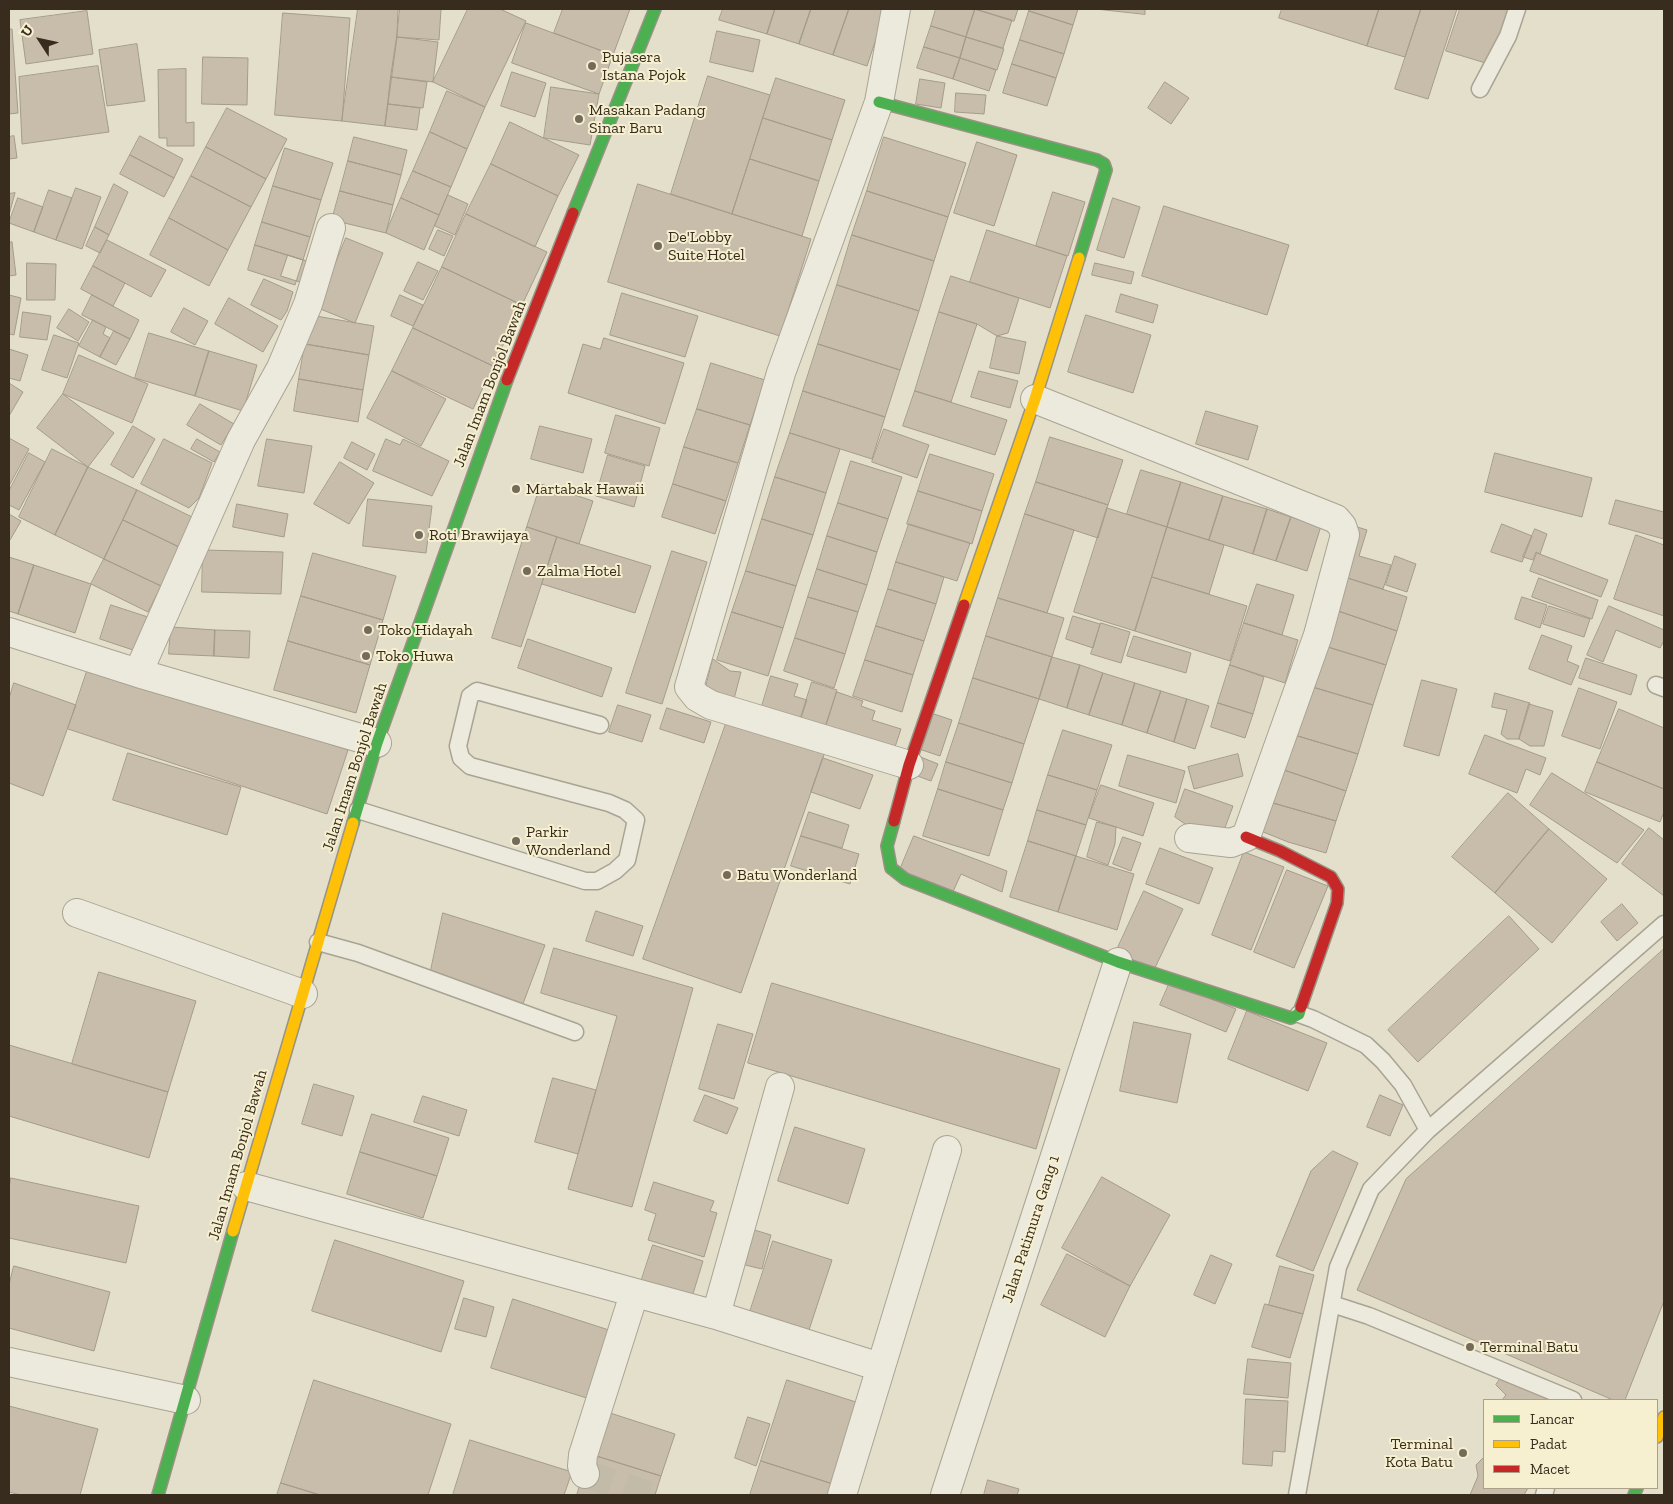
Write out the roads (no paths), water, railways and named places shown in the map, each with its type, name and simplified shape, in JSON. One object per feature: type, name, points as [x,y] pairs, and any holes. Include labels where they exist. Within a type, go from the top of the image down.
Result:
[{"type":"street","name":"Jalan Imam Bonjol Bawah","points":[[158,1495],[246,1186],[377,743],[504,387],[655,9]]},
{"type":"street","points":[[896,9],[879,102],[782,373],[689,687],[697,697],[711,705],[909,765]]},
{"type":"street","points":[[879,102],[1097,160],[1104,164],[1106,170],[1035,399],[909,765],[887,846],[891,868],[904,878],[1118,962],[1290,1018],[1306,1017],[1337,903],[1339,892],[1337,884],[1331,877],[1280,851],[1246,837],[1231,843],[1189,838]]},
{"type":"street","points":[[138,673],[241,440],[288,352],[308,304],[330,228]]},
{"type":"street","points":[[1035,399],[1336,519],[1342,526],[1345,536],[1318,635],[1246,837]]},
{"type":"street","points":[[9,632],[138,673],[377,743]]},
{"type":"street","points":[[77,913],[302,994]]},
{"type":"street","name":"Jalan Patimura Gang 1","points":[[945,1495],[1118,962]]},
{"type":"street","points":[[716,1315],[780,1087]]},
{"type":"street","points":[[842,1495],[947,1150]]},
{"type":"street","points":[[246,1186],[716,1315],[880,1367]]},
{"type":"street","points":[[585,1474],[582,1466],[583,1455],[634,1294]]},
{"type":"street","points":[[9,1362],[186,1400]]},
{"type":"lane","points":[[1480,89],[1508,36],[1518,9]]},
{"type":"lane","points":[[358,810],[584,881],[597,881],[615,871],[627,860],[636,820],[624,810],[609,803],[470,766],[461,758],[458,746],[470,696],[477,691],[600,725]]},
{"type":"lane","points":[[1297,1495],[1338,1267],[1371,1189],[1428,1130],[1664,924]]},
{"type":"lane","points":[[318,942],[358,953],[575,1032]]},
{"type":"lane","points":[[1306,1017],[1366,1045],[1383,1061],[1403,1085],[1428,1130]]},
{"type":"lane","points":[[1332,1304],[1369,1316],[1572,1399]]},
{"type":"tunnel","points":[[585,1474],[649,1495]]},
{"type":"place","name":"Pujasera Istana Pojok","points":[[592,66]]},
{"type":"place","name":"Masakan Padang Sinar Baru","points":[[579,119]]},
{"type":"place","name":"De'Lobby Suite Hotel","points":[[658,246]]},
{"type":"place","name":"Martabak Hawaii","points":[[516,489]]},
{"type":"place","name":"Roti Brawijaya","points":[[419,535]]},
{"type":"place","name":"Zalma Hotel","points":[[527,571]]},
{"type":"place","name":"Toko Hidayah","points":[[368,630]]},
{"type":"place","name":"Toko Huwa","points":[[366,656]]},
{"type":"place","name":"Parkir Wonderland","points":[[516,841]]},
{"type":"place","name":"Batu Wonderland","points":[[727,875]]},
{"type":"place","name":"Terminal Batu","points":[[1470,1347]]},
{"type":"place","name":"Terminal Kota Batu","points":[[1463,1453]]}]
